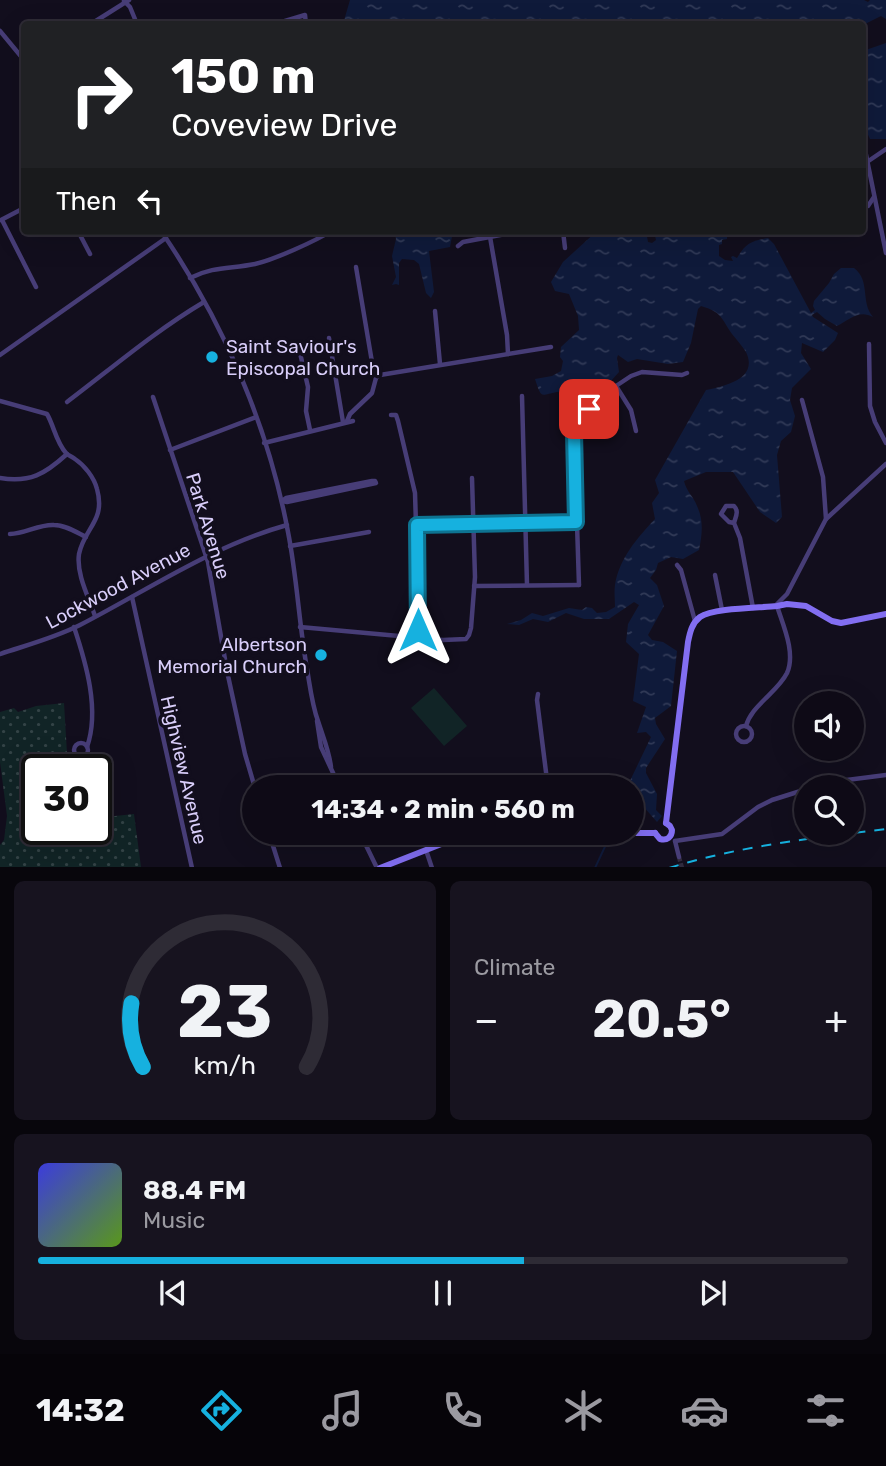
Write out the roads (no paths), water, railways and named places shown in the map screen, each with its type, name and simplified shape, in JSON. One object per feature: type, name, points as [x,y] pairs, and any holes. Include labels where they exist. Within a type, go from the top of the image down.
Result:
[{"type":"street","points":[[96,21],[126,1],[136,21]]},
{"type":"street","points":[[285,21],[304,15],[305,21]]},
{"type":"street","points":[[0,31],[21,56]]},
{"type":"street","points":[[867,162],[886,149]]},
{"type":"street","points":[[866,150],[880,152]]},
{"type":"street","points":[[866,156],[886,253]]},
{"type":"street","points":[[866,207],[875,196]]},
{"type":"street","points":[[21,210],[1,220],[36,287]]},
{"type":"street","points":[[866,210],[878,214]]},
{"type":"street","points":[[80,235],[90,254]]},
{"type":"street","points":[[164,235],[230,352],[256,416],[282,501],[310,689],[322,742],[334,775]]},
{"type":"street","points":[[190,278],[208,270],[264,261],[322,235]]},
{"type":"street","points":[[458,246],[487,235]]},
{"type":"street","points":[[490,235],[508,354]]},
{"type":"street","points":[[563,235],[565,248]]},
{"type":"street","points":[[0,355],[166,238]]},
{"type":"street","points":[[348,421],[351,414],[372,393],[376,378],[356,267]]},
{"type":"street","points":[[67,402],[179,316],[204,302]]},
{"type":"street","points":[[435,311],[440,364]]},
{"type":"street","points":[[329,338],[348,421]]},
{"type":"street","points":[[869,344],[870,406],[886,443]]},
{"type":"street","points":[[376,378],[440,364],[551,347]]},
{"type":"street","points":[[300,353],[308,387],[306,411],[310,430]]},
{"type":"street","points":[[474,586],[580,584],[575,425],[580,416],[631,376],[642,372],[682,375],[687,373]]},
{"type":"street","points":[[617,386],[631,410],[636,431]]},
{"type":"street","points":[[522,396],[527,585]]},
{"type":"street","name":"Park Avenue","points":[[153,397],[206,556],[227,671],[251,775]]},
{"type":"street","points":[[802,400],[820,465],[826,519]]},
{"type":"street","points":[[0,401],[47,414],[67,454],[77,460],[94,479],[99,508],[96,522],[80,552],[80,571],[95,616]]},
{"type":"street","points":[[394,415],[413,483],[417,525],[418,637]]},
{"type":"street","points":[[170,450],[256,416]]},
{"type":"street","points":[[264,443],[348,421]]},
{"type":"street","points":[[0,478],[22,480],[37,476],[67,454]]},
{"type":"street","points":[[775,607],[788,594],[826,519],[886,464]]},
{"type":"street","points":[[300,627],[450,640],[466,639],[471,628],[474,586],[472,478]]},
{"type":"street","points":[[376,482],[375,485],[282,501],[286,498],[376,482]]},
{"type":"street","points":[[417,525],[576,522]]},
{"type":"street","points":[[734,523],[740,538],[753,609]]},
{"type":"street","points":[[10,534],[54,524],[67,527],[86,537]]},
{"type":"street","name":"Lockwood Avenue","points":[[0,654],[41,642],[75,627],[206,556],[287,525]]},
{"type":"street","points":[[290,546],[369,532]]},
{"type":"street","points":[[677,565],[681,570],[696,621]]},
{"type":"street","points":[[715,575],[723,611]]},
{"type":"street","points":[[788,594],[794,604]]},
{"type":"street","name":"Highview Avenue","points":[[132,597],[192,867]]},
{"type":"street","points":[[666,824],[688,642],[696,621],[709,613],[794,604],[806,606],[832,621],[841,623],[886,614]]},
{"type":"street","points":[[746,726],[750,717],[782,681],[788,669],[788,648],[775,607]]},
{"type":"street","points":[[75,627],[90,691],[91,733],[87,747]]},
{"type":"street","points":[[538,694],[546,775]]},
{"type":"street","points":[[864,778],[886,775]]},
{"type":"street","points":[[655,833],[662,840],[722,834],[758,807],[794,793]]},
{"type":"street","points":[[655,833],[658,825],[666,824],[671,828],[679,857]]},
{"type":"street","points":[[644,833],[655,833]]},
{"type":"street","points":[[273,845],[280,867]]},
{"type":"street","points":[[366,845],[378,867],[438,845]]},
{"type":"street","points":[[426,849],[432,867]]},
{"type":"water","points":[[350,0],[886,0],[886,19],[881,16],[866,24],[866,21],[344,21]]},
{"type":"water","points":[[886,43],[886,139],[870,139],[866,130],[866,50]]},
{"type":"water","points":[[396,235],[452,235],[450,247],[429,251],[434,292],[431,298],[426,293],[419,264],[414,260],[402,259],[399,263],[399,285],[392,285],[396,277],[392,256]]},
{"type":"water","points":[[593,235],[647,235],[648,242],[652,243],[656,240],[655,235],[727,235],[727,239],[722,240],[719,245],[719,256],[733,261],[731,257],[737,258],[750,244],[768,238],[774,244],[811,313],[815,310],[814,301],[834,274],[841,268],[854,268],[862,279],[867,305],[873,317],[859,315],[837,326],[817,312],[812,315],[838,333],[823,352],[802,343],[801,353],[811,369],[792,388],[790,400],[795,416],[791,432],[781,441],[777,455],[782,517],[776,523],[760,512],[733,472],[706,472],[684,481],[701,517],[699,550],[683,559],[671,557],[658,563],[650,578],[657,585],[664,606],[648,635],[652,640],[663,642],[677,651],[671,706],[655,718],[665,739],[646,768],[657,794],[656,810],[662,816],[657,822],[644,807],[644,775],[633,775],[651,737],[646,732],[637,733],[646,707],[633,701],[639,654],[626,642],[628,624],[639,605],[634,602],[609,619],[584,619],[566,613],[548,622],[533,619],[519,625],[507,624],[532,613],[543,616],[569,608],[582,610],[586,607],[597,613],[615,607],[615,585],[620,566],[635,541],[655,519],[652,503],[659,493],[655,480],[706,390],[738,380],[748,369],[749,361],[746,352],[720,316],[701,306],[683,362],[668,364],[637,359],[628,362],[618,355],[619,372],[610,382],[587,397],[577,396],[570,391],[544,395],[535,379],[552,376],[561,371],[561,347],[579,330],[578,316],[569,294],[555,291],[551,282],[563,262]]},
{"type":"waterway","points":[[595,867],[606,845]]},
{"type":"tunnel","points":[[679,857],[682,867]]},
{"type":"railway","points":[[672,867],[749,848],[886,829]]},
{"type":"place","name":"Saint Saviour's Episcopal Church","points":[[212,357]]},
{"type":"place","name":"Albertson Memorial Church","points":[[321,655]]}]
